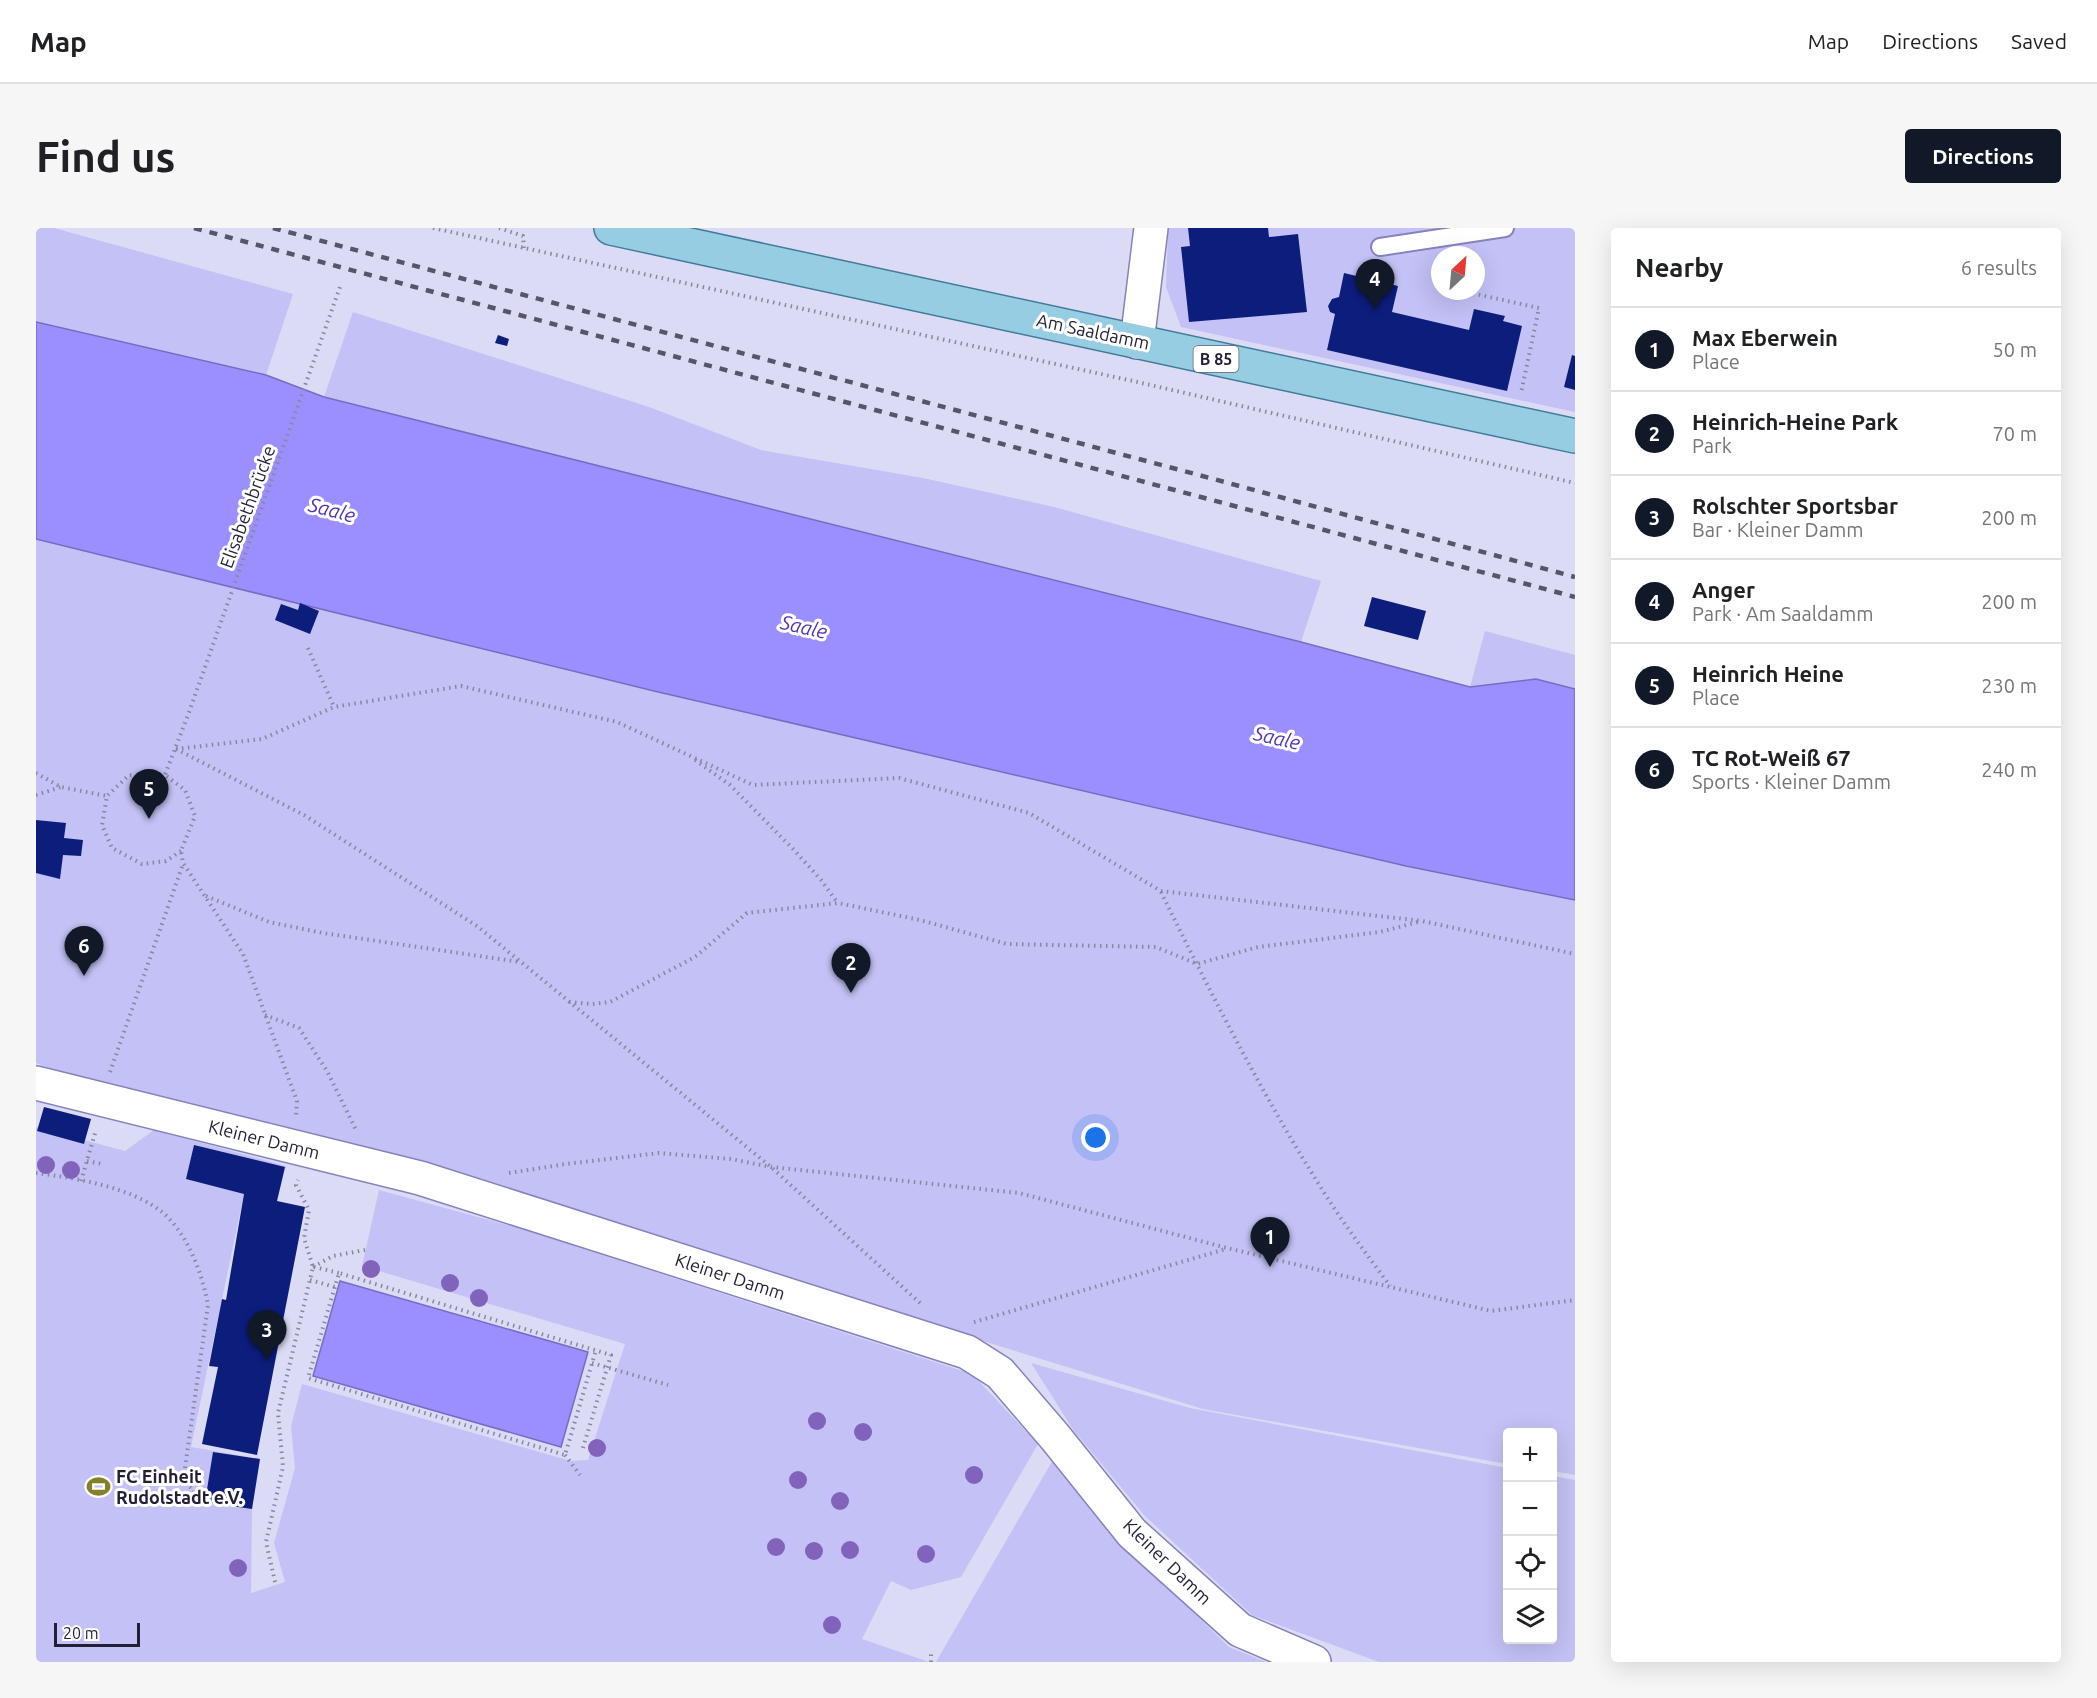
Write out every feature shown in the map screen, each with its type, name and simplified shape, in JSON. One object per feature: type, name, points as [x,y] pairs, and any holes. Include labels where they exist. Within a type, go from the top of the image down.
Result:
[{"type":"main road","name":"Am Saaldamm","points":[[611,228],[1575,436]]},
{"type":"street","points":[[1137,342],[1151,228]]},
{"type":"street","name":"Kleiner Damm","points":[[36,1083],[420,1179],[967,1352],[1000,1374],[1055,1437],[1132,1533],[1240,1630],[1314,1662]]},
{"type":"lane","points":[[1380,247],[1505,228]]},
{"type":"path","points":[[433,228],[1133,381],[1575,483]]},
{"type":"path","points":[[499,228],[523,236],[524,248]]},
{"type":"path","name":"Elisabethbrücke","points":[[154,807],[340,287]]},
{"type":"path","points":[[1485,296],[1539,308],[1515,423]]},
{"type":"path","points":[[309,650],[334,707]]},
{"type":"path","points":[[176,749],[262,739],[334,707],[461,686],[617,722],[753,785],[899,778],[1029,813],[1161,891],[1422,921],[1575,954]]},
{"type":"path","points":[[176,749],[304,815],[477,926],[771,1167],[923,1306]]},
{"type":"path","points":[[686,754],[730,785],[795,850],[838,903]]},
{"type":"path","points":[[36,772],[61,787],[107,796]]},
{"type":"path","points":[[181,851],[166,861],[142,864],[112,848],[102,825],[107,796],[129,775],[165,775],[185,790],[195,816],[181,851],[183,863],[243,954],[297,1101],[296,1185],[309,1210],[304,1238],[313,1267],[278,1413],[283,1467],[266,1542],[275,1582]]},
{"type":"path","points":[[36,795],[61,787]]},
{"type":"path","points":[[81,1181],[102,1100],[183,863]]},
{"type":"path","points":[[1161,891],[1197,964],[1301,1153],[1334,1208],[1390,1286]]},
{"type":"path","points":[[205,896],[278,924],[322,933],[521,962]]},
{"type":"path","points":[[569,1002],[592,1004],[610,1002],[695,957],[747,913],[838,903],[920,920],[1007,944],[1156,946],[1197,964],[1258,947],[1380,932],[1422,921]]},
{"type":"path","points":[[265,1015],[299,1028],[327,1071],[357,1132]]},
{"type":"path","points":[[501,1174],[659,1153],[731,1159],[771,1167],[1019,1193],[1227,1248],[1491,1311],[1575,1300]]},
{"type":"path","points":[[87,1161],[102,1164]]},
{"type":"path","points":[[36,1173],[81,1181],[134,1197],[163,1213],[179,1231],[203,1279],[208,1305],[183,1482],[194,1490],[194,1501]]},
{"type":"path","points":[[955,1349],[948,1329],[1227,1248]]},
{"type":"path","points":[[313,1267],[333,1256],[365,1250]]},
{"type":"path","points":[[313,1267],[611,1354],[583,1448]]},
{"type":"path","points":[[339,1273],[308,1378],[565,1455],[580,1475]]},
{"type":"path","points":[[310,1280],[335,1287]]},
{"type":"path","points":[[565,1455],[596,1350]]},
{"type":"path","points":[[592,1363],[668,1385]]},
{"type":"path","points":[[931,1652],[931,1662]]},
{"type":"shaded area","points":[[36,228],[54,228],[293,294],[266,375],[36,322]]},
{"type":"shaded area","points":[[1168,228],[1575,228],[1575,412],[1181,327],[1166,287]]},
{"type":"shaded area","points":[[353,312],[649,407],[761,450],[923,478],[1054,507],[1321,581],[1301,642],[324,397]]},
{"type":"shaded area","points":[[36,539],[654,691],[1406,866],[1575,900],[1575,1475],[1557,1472],[1557,1428],[1503,1428],[1503,1463],[1203,1409],[556,1209],[98,1086],[36,1063]]},
{"type":"shaded area","points":[[1485,631],[1575,655],[1575,689],[1536,679],[1470,687]]},
{"type":"shaded area","points":[[36,1127],[125,1151],[154,1130],[286,1166],[277,1201],[244,1194],[191,1447],[260,1459],[252,1509],[251,1593],[285,1582],[274,1543],[295,1468],[291,1426],[302,1384],[571,1461],[588,1460],[625,1344],[362,1266],[379,1190],[518,1228],[972,1374],[1038,1444],[961,1577],[911,1590],[891,1581],[862,1639],[929,1662],[36,1662]]},
{"type":"shaded area","points":[[1031,1363],[1190,1408],[1503,1467],[1503,1644],[1557,1644],[1557,1477],[1575,1480],[1575,1662],[1379,1662],[1252,1615],[1145,1516],[1074,1431]]},
{"type":"shaded area","points":[[1054,1458],[1120,1541],[1229,1647],[1266,1662],[936,1662]]},
{"type":"water","name":"Saale","points":[[36,322],[266,375],[324,397],[1301,642],[1470,687],[1536,679],[1575,689],[1575,900],[1406,866],[654,691],[36,539]]},
{"type":"water","points":[[340,1281],[588,1352],[561,1447],[313,1376]]},
{"type":"building","points":[[1188,228],[1268,228],[1269,237],[1298,234],[1307,312],[1189,322],[1181,247],[1190,246]]},
{"type":"building","points":[[1344,273],[1398,286],[1392,312],[1469,330],[1474,309],[1505,316],[1503,321],[1522,326],[1507,391],[1327,350],[1335,314],[1330,312],[1328,306],[1332,299],[1339,297]]},
{"type":"building","points":[[498,335],[509,339],[507,346],[495,343]]},
{"type":"building","points":[[1572,355],[1575,356],[1575,390],[1564,387]]},
{"type":"building","points":[[1372,597],[1426,611],[1418,640],[1364,626]]},
{"type":"building","points":[[300,603],[319,611],[310,634],[275,620],[281,604],[298,610]]},
{"type":"building","points":[[36,820],[66,823],[64,838],[83,840],[81,856],[63,855],[60,879],[36,873]]},
{"type":"building","points":[[44,1107],[91,1119],[84,1144],[37,1131]]},
{"type":"building","points":[[194,1145],[285,1167],[277,1201],[305,1207],[257,1455],[202,1444],[218,1367],[209,1366],[222,1299],[226,1300],[244,1194],[186,1179]]},
{"type":"building","points":[[213,1452],[260,1459],[252,1509],[205,1502]]},
{"type":"railway","points":[[194,228],[1575,597]]},
{"type":"railway","points":[[273,228],[1575,577]]},
{"type":"place","name":"Anger","points":[[1375,309]]},
{"type":"place","name":"Heinrich Heine","points":[[149,819]]},
{"type":"place","name":"TC Rot-Weiß 67","points":[[84,976]]},
{"type":"place","name":"Heinrich-Heine Park","points":[[851,993]]},
{"type":"place","name":"Max Eberwein","points":[[1270,1267]]},
{"type":"place","name":"Rolschter Sportsbar","points":[[267,1360]]},
{"type":"place","name":"FC Einheit Rudolstadt e.V.","points":[[98,1487]]}]
